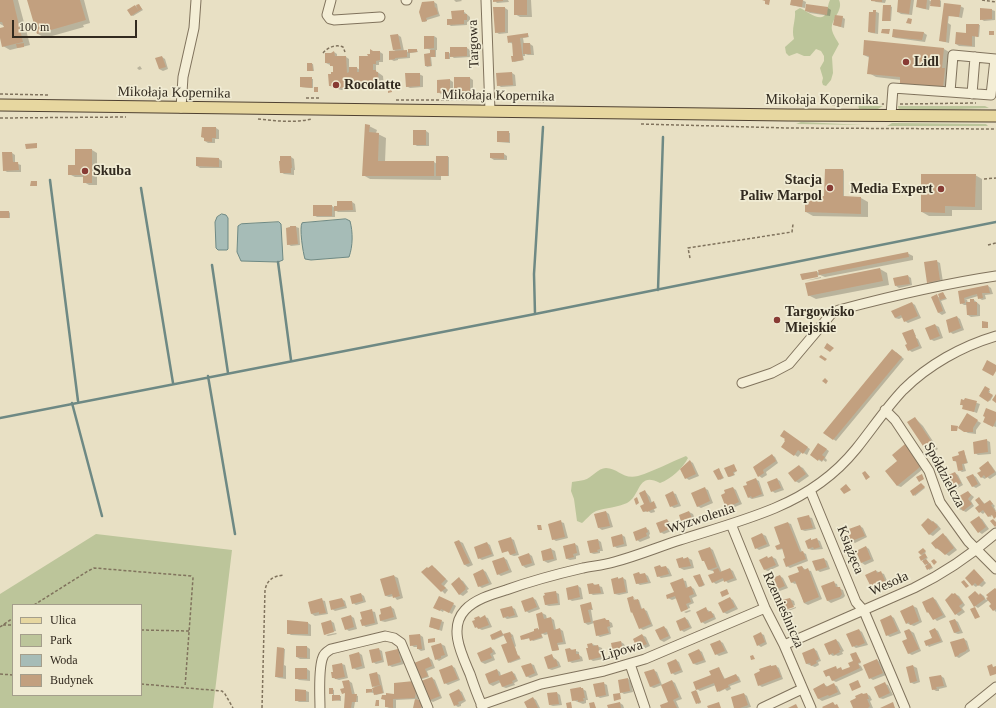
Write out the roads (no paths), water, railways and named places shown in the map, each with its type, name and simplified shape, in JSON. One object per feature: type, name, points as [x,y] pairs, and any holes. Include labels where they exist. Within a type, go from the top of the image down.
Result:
[{"type":"main road","name":"Mikołaja Kopernika","points":[[0,105],[788,116],[996,116]]},
{"type":"street","points":[[181,108],[183,76],[194,28],[196,0]]},
{"type":"street","points":[[331,0],[328,15],[330,19],[380,17]]},
{"type":"street","name":"Targowa","points":[[486,0],[490,111]]},
{"type":"street","points":[[891,115],[893,88],[991,95],[995,59],[954,55],[950,92]]},
{"type":"street","points":[[972,94],[975,57]]},
{"type":"street","points":[[742,383],[772,373],[790,364],[832,313],[839,310],[888,296],[996,276]]},
{"type":"street","name":"Wyzwolenia","points":[[482,706],[459,648],[457,636],[457,628],[461,614],[472,604],[497,593],[539,579],[614,562],[775,508],[810,490],[836,470],[845,461],[885,410],[926,370],[969,345],[996,336]]},
{"type":"street","name":"Spółdzielcza","points":[[885,410],[895,420],[929,471],[940,502],[968,540],[996,569]]},
{"type":"street","name":"Książęca","points":[[810,490],[856,602],[864,610],[905,708]]},
{"type":"street","name":"Rzemieślnicza","points":[[731,524],[765,608],[784,645],[811,708]]},
{"type":"street","name":"Wesoła","points":[[784,645],[934,578],[977,550],[996,533]]},
{"type":"street","name":"Lipowa","points":[[482,706],[541,684],[630,664],[666,652],[765,608]]},
{"type":"street","points":[[320,708],[320,667],[322,657],[332,649],[385,636],[394,638],[401,643],[428,708]]},
{"type":"street","points":[[630,664],[645,708]]},
{"type":"street","points":[[970,708],[996,687]]},
{"type":"street","points":[[762,708],[802,689]]},
{"type":"water","points":[[222,214],[226,215],[228,218],[227,250],[218,250],[216,248],[215,222],[217,217]]},
{"type":"water","points":[[346,219],[350,221],[352,230],[352,244],[349,257],[311,260],[305,259],[301,235],[302,223]]},
{"type":"water","points":[[279,222],[281,224],[283,260],[278,262],[241,261],[237,252],[238,226],[241,224]]},
{"type":"waterway","points":[[535,314],[534,274],[543,127]]},
{"type":"waterway","points":[[658,290],[663,137]]},
{"type":"waterway","points":[[50,180],[78,401]]},
{"type":"waterway","points":[[141,188],[173,383]]},
{"type":"waterway","points":[[0,418],[535,314],[996,222]]},
{"type":"waterway","points":[[278,262],[291,360]]},
{"type":"waterway","points":[[212,265],[228,373]]},
{"type":"waterway","points":[[208,376],[235,534]]},
{"type":"waterway","points":[[72,403],[102,516]]},
{"type":"place","name":"Lidl","points":[[906,62]]},
{"type":"place","name":"Rocolatte","points":[[336,85]]},
{"type":"place","name":"Skuba","points":[[85,171]]},
{"type":"place","name":"Stacja Paliw Marpol","points":[[830,188]]},
{"type":"place","name":"Media Expert","points":[[941,189]]},
{"type":"place","name":"Targowisko Miejskie","points":[[777,320]]}]
